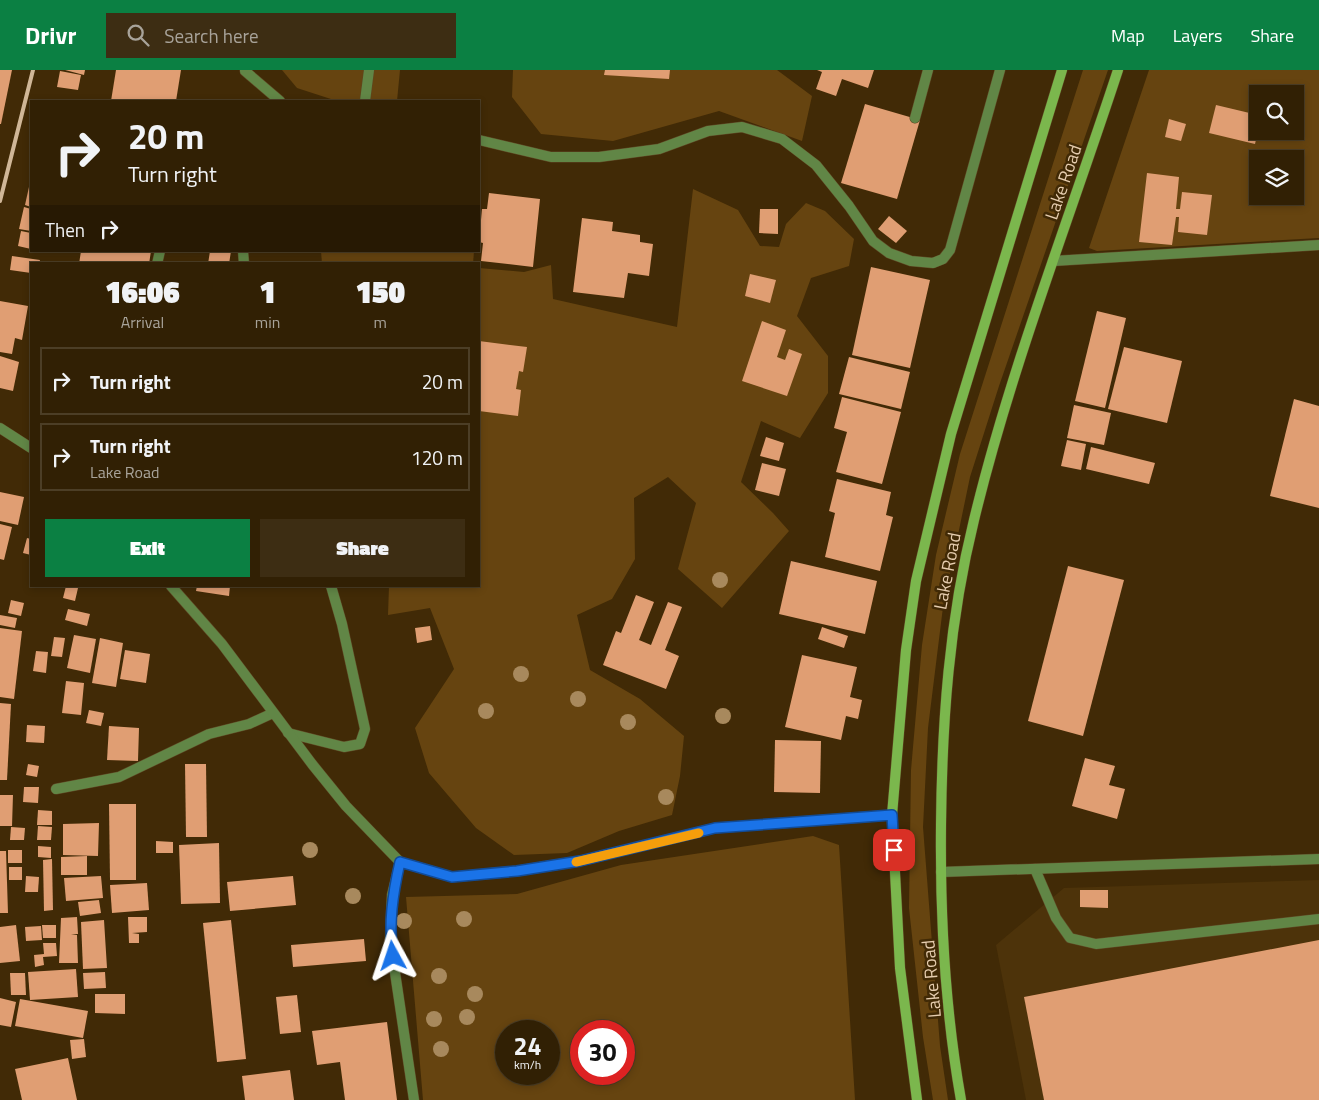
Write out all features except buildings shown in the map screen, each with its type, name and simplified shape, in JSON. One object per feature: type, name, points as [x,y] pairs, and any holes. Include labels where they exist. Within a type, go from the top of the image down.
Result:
[{"type":"main road","name":"Lake Road","points":[[916,1100],[900,968],[892,815],[906,650],[926,539],[961,399],[1062,70]]},
{"type":"main road","name":"Lake Road","points":[[961,1100],[944,965],[940,872],[943,726],[957,601],[974,521],[992,451],[1053,261],[1118,70]]},
{"type":"street","points":[[366,100],[369,70]]},
{"type":"street","points":[[915,118],[928,70]]},
{"type":"street","points":[[480,140],[551,157],[599,157],[659,150],[708,131],[742,127],[782,139],[816,165],[873,240],[889,253],[911,260],[933,263],[943,259],[950,250],[1000,70]]},
{"type":"street","points":[[245,71],[279,100]]},
{"type":"street","points":[[1053,261],[1319,245]]},
{"type":"street","points":[[0,428],[30,447]]},
{"type":"street","points":[[172,587],[222,644],[288,733],[346,806],[400,862],[452,877],[517,871],[580,861],[715,828],[892,815]]},
{"type":"street","points":[[288,733],[344,747],[360,744],[366,730],[342,624],[331,587]]},
{"type":"street","points":[[56,789],[119,777],[209,734],[249,724],[273,712]]},
{"type":"street","points":[[940,872],[1035,870],[1319,858]]},
{"type":"street","points":[[400,862],[392,895],[390,939],[414,1100]]},
{"type":"street","points":[[1035,870],[1056,918],[1070,938],[1096,944],[1319,919]]},
{"type":"shaded area","points":[[282,70],[400,70],[397,100],[334,100],[297,88]]},
{"type":"shaded area","points":[[513,70],[777,70],[812,96],[802,141],[719,111],[613,141],[541,134],[512,97]]},
{"type":"shaded area","points":[[1083,70],[1108,70],[999,386],[970,477],[943,607],[928,728],[923,827],[940,1046],[948,1100],[933,1100],[923,1037],[909,908],[911,770],[922,645],[936,555],[960,454]]},
{"type":"shaded area","points":[[1149,70],[1319,70],[1319,238],[1097,251],[1089,248]]},
{"type":"shaded area","points":[[693,189],[738,210],[760,246],[779,247],[786,224],[806,203],[825,211],[854,239],[849,266],[811,278],[797,316],[828,356],[828,393],[800,438],[761,421],[741,482],[789,531],[722,608],[678,569],[696,503],[668,477],[634,498],[635,559],[612,599],[577,615],[590,670],[640,699],[684,736],[680,776],[672,815],[619,831],[567,853],[514,855],[476,828],[429,773],[415,728],[454,669],[430,608],[388,615],[389,587],[480,587],[480,268],[524,272],[551,265],[553,299],[677,327]]},
{"type":"shaded area","points":[[321,252],[474,252],[473,262],[322,262]]},
{"type":"shaded area","points":[[813,836],[839,845],[855,1100],[423,1100],[406,897],[517,894],[621,865]]},
{"type":"shaded area","points":[[1319,880],[1319,1100],[1026,1100],[996,945],[1064,888]]},
{"type":"railway","points":[[0,201],[33,70]]},
{"type":"slow traffic","points":[[576,862],[699,833]]},
{"type":"route","points":[[393,956],[390,939],[392,895],[400,862],[452,877],[517,871],[580,861],[715,828],[892,815],[894,850]]}]
